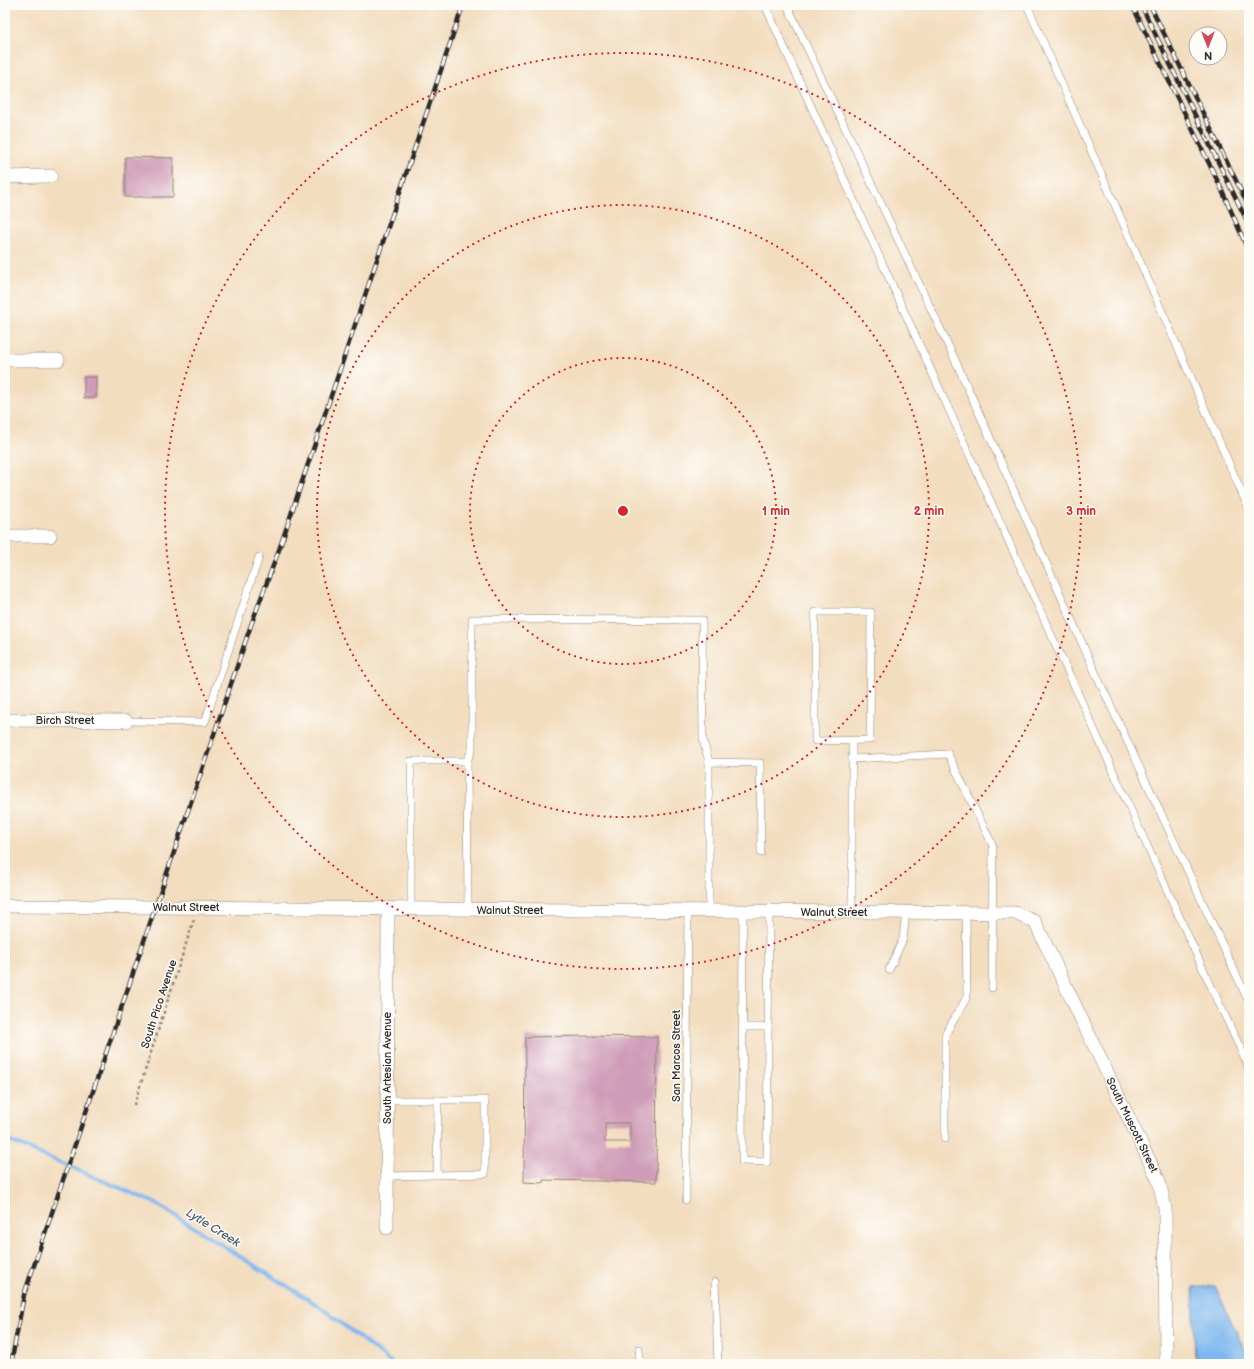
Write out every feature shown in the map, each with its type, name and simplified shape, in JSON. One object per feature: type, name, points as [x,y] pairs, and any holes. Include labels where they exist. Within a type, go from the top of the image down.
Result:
[{"type":"street","points":[[5,177],[51,176]]},
{"type":"street","points":[[5,360],[58,360]]},
{"type":"street","points":[[5,536],[50,536]]},
{"type":"street","name":"Birch Street","points":[[5,720],[126,720]]},
{"type":"street","name":"Walnut Street","points":[[5,906],[1015,913]]},
{"type":"street","name":"South Artesian Avenue","points":[[387,1228],[388,909]]},
{"type":"street","name":"South Muscott Street","points":[[1015,913],[1034,922],[1160,1181],[1165,1208],[1166,1364]]},
{"type":"lane","points":[[765,5],[1249,1067]]},
{"type":"lane","points":[[787,5],[957,364],[1095,672],[1249,1002]]},
{"type":"lane","points":[[1026,5],[1249,509]]},
{"type":"lane","points":[[126,720],[205,722],[259,557]]},
{"type":"lane","points":[[815,612],[871,612],[870,740],[852,741],[815,742],[815,612]]},
{"type":"lane","points":[[468,909],[467,761],[472,750],[472,619],[702,620],[704,740],[709,762],[709,911]]},
{"type":"lane","points":[[852,741],[852,912]]},
{"type":"lane","points":[[852,759],[948,754],[993,846],[992,988]]},
{"type":"lane","points":[[411,909],[411,761],[467,761]]},
{"type":"lane","points":[[709,762],[760,763],[761,853]]},
{"type":"lane","name":"San Marcos Street","points":[[686,1200],[688,911]]},
{"type":"lane","points":[[743,911],[742,1161],[768,1162],[768,911]]},
{"type":"lane","points":[[889,970],[903,939],[906,912]]},
{"type":"lane","points":[[945,1139],[945,1035],[967,997],[966,912]]},
{"type":"lane","points":[[743,1027],[768,1027]]},
{"type":"lane","points":[[387,1100],[485,1100],[485,1174],[387,1176]]},
{"type":"lane","points":[[437,1175],[438,1100]]},
{"type":"lane","points":[[716,1282],[718,1364]]},
{"type":"lane","points":[[639,1349],[640,1364]]},
{"type":"path","name":"South Pico Avenue","points":[[134,1106],[198,907]]},
{"type":"water","points":[[1215,1286],[1249,1359],[1249,1364],[1195,1364],[1193,1287]]},
{"type":"building","points":[[125,157],[173,158],[173,197],[125,197]]},
{"type":"building","points":[[84,377],[96,377],[96,398],[84,398]]},
{"type":"building","points":[[525,1037],[657,1037],[656,1182],[543,1180],[543,1183],[524,1182]],"holes":[[[605,1123],[630,1123],[630,1142],[605,1142]]]},
{"type":"waterway","name":"Lytle Creek","points":[[5,1139],[155,1203],[319,1306],[393,1364]]},
{"type":"railway","points":[[11,1364],[24,1295],[251,625],[280,547],[463,5]]},
{"type":"railway","points":[[1132,5],[1221,188],[1249,252]]},
{"type":"railway","points":[[1141,5],[1249,225]]},
{"type":"railway","points":[[1150,5],[1249,207]]}]
